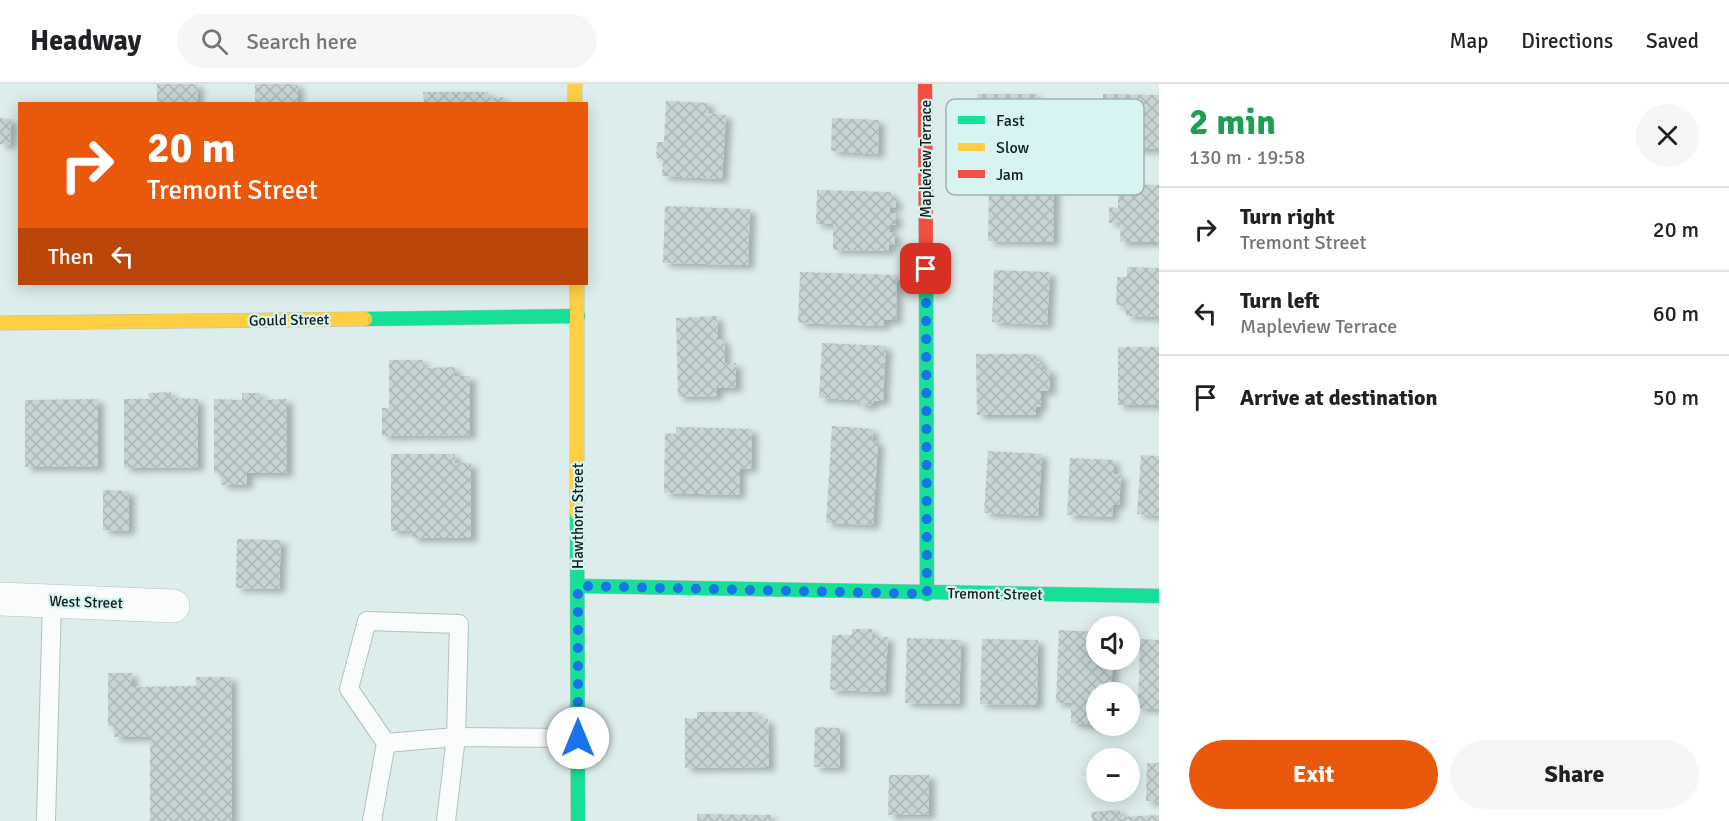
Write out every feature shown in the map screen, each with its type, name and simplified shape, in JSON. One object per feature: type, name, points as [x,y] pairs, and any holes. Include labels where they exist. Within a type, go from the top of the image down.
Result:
[{"type":"street","points":[[575,84],[575,102]]},
{"type":"street","name":"Mapleview Terrace","points":[[925,84],[927,594]]},
{"type":"street","name":"Hawthorn Street","points":[[577,285],[578,821]]},
{"type":"street","name":"Gould Street","points":[[0,324],[578,316]]},
{"type":"street","name":"Tremont Street","points":[[578,586],[927,594],[1159,596]]},
{"type":"street","name":"West Street","points":[[0,599],[173,606]]},
{"type":"lane","points":[[46,821],[52,601]]},
{"type":"lane","points":[[372,821],[387,743],[349,689],[367,621],[459,624],[456,737],[446,821]]},
{"type":"lane","points":[[387,743],[456,737],[578,738]]},
{"type":"building","points":[[157,84],[198,84],[197,102],[157,102]]},
{"type":"building","points":[[255,84],[298,84],[297,102],[255,102]]},
{"type":"building","points":[[423,92],[488,92],[487,98],[503,97],[503,102],[424,102]]},
{"type":"building","points":[[977,94],[1037,94],[1037,99],[977,99]]},
{"type":"building","points":[[1103,94],[1159,95],[1159,149],[1144,149],[1144,99],[1103,99]]},
{"type":"building","points":[[666,101],[709,103],[708,113],[726,115],[722,179],[662,176],[663,159],[656,158],[657,142],[664,142]]},
{"type":"building","points":[[0,118],[11,119],[10,145],[0,144]]},
{"type":"building","points":[[832,118],[879,120],[878,154],[831,151]]},
{"type":"building","points":[[1144,185],[1159,185],[1159,242],[1120,242],[1121,222],[1109,223],[1109,207],[1118,208],[1118,195],[1144,195]]},
{"type":"building","points":[[817,190],[891,192],[891,198],[896,198],[896,207],[890,208],[890,213],[896,214],[896,225],[890,225],[889,232],[895,233],[895,245],[889,244],[889,251],[833,250],[833,224],[816,224]]},
{"type":"building","points":[[989,195],[1054,195],[1053,242],[988,241]]},
{"type":"building","points":[[665,206],[750,209],[748,265],[663,263]]},
{"type":"building","points":[[1127,267],[1159,268],[1159,317],[1126,316],[1126,306],[1116,305],[1117,277],[1127,277]]},
{"type":"building","points":[[994,270],[1050,272],[1047,325],[992,322]]},
{"type":"building","points":[[800,272],[897,275],[896,320],[884,320],[884,326],[798,323]]},
{"type":"building","points":[[717,316],[718,340],[724,339],[725,363],[736,363],[736,388],[717,388],[717,396],[678,397],[676,318]]},
{"type":"building","points":[[822,343],[886,346],[883,401],[874,401],[871,405],[864,406],[855,400],[819,398]]},
{"type":"building","points":[[1118,347],[1159,347],[1159,405],[1118,405]]},
{"type":"building","points":[[976,354],[1036,354],[1036,361],[1042,361],[1041,369],[1050,369],[1050,391],[1041,391],[1041,407],[1036,407],[1036,415],[977,415]]},
{"type":"building","points":[[389,360],[423,360],[423,368],[455,367],[455,376],[470,376],[470,435],[382,436],[382,408],[389,408]]},
{"type":"building","points":[[171,392],[171,398],[198,399],[198,467],[124,468],[124,399],[149,399],[148,393]]},
{"type":"building","points":[[242,393],[260,393],[260,400],[287,399],[287,473],[247,473],[247,485],[221,485],[221,473],[214,473],[214,399],[242,400]]},
{"type":"building","points":[[98,399],[98,467],[25,467],[25,400]]},
{"type":"building","points":[[832,426],[873,429],[872,441],[878,441],[873,525],[826,523]]},
{"type":"building","points":[[676,427],[752,429],[751,469],[740,468],[739,495],[664,493],[665,433],[676,434]]},
{"type":"building","points":[[988,451],[1042,454],[1038,516],[984,513]]},
{"type":"building","points":[[391,454],[455,454],[455,463],[471,463],[471,538],[412,538],[411,530],[391,531]]},
{"type":"building","points":[[1141,455],[1159,456],[1159,516],[1137,514]]},
{"type":"building","points":[[1070,458],[1114,460],[1114,474],[1121,475],[1119,505],[1113,505],[1112,517],[1067,515]]},
{"type":"building","points":[[103,490],[129,491],[129,531],[103,530]]},
{"type":"building","points":[[237,539],[281,540],[279,589],[236,588]]},
{"type":"building","points":[[852,629],[872,629],[872,637],[888,637],[885,692],[830,690],[832,635],[852,635]]},
{"type":"building","points":[[1059,630],[1086,631],[1086,670],[1112,670],[1112,682],[1086,682],[1086,724],[1071,723],[1071,703],[1056,703]]},
{"type":"building","points":[[907,638],[961,640],[959,704],[905,703]]},
{"type":"building","points":[[982,639],[1038,640],[1037,705],[980,704]]},
{"type":"building","points":[[1140,639],[1159,640],[1159,709],[1140,708]]},
{"type":"building","points":[[108,673],[132,673],[132,687],[196,686],[196,677],[231,677],[232,821],[150,821],[150,737],[114,737],[114,726],[108,726]]},
{"type":"building","points":[[697,712],[758,712],[757,719],[768,719],[769,767],[685,768],[685,718],[697,719]]},
{"type":"building","points":[[815,727],[840,728],[840,768],[814,767]]},
{"type":"building","points":[[1147,763],[1159,763],[1159,802],[1146,801]]},
{"type":"building","points":[[889,775],[929,775],[929,815],[888,815]]},
{"type":"building","points":[[1120,810],[1120,817],[1159,815],[1159,821],[1092,821],[1091,812]]},
{"type":"building","points":[[697,814],[771,815],[771,821],[697,821]]},
{"type":"traffic: fast","points":[[926,263],[927,594]]},
{"type":"traffic: fast","points":[[365,319],[578,316]]},
{"type":"traffic: fast","points":[[577,513],[578,821]]},
{"type":"traffic: fast","points":[[578,586],[1159,596]]},
{"type":"traffic: slow","points":[[575,84],[575,102]]},
{"type":"traffic: slow","points":[[577,285],[577,513]]},
{"type":"traffic: slow","points":[[0,323],[365,319]]},
{"type":"traffic: jam","points":[[925,84],[926,263]]},
{"type":"route","points":[[578,738],[578,586],[927,594],[926,269]]}]
